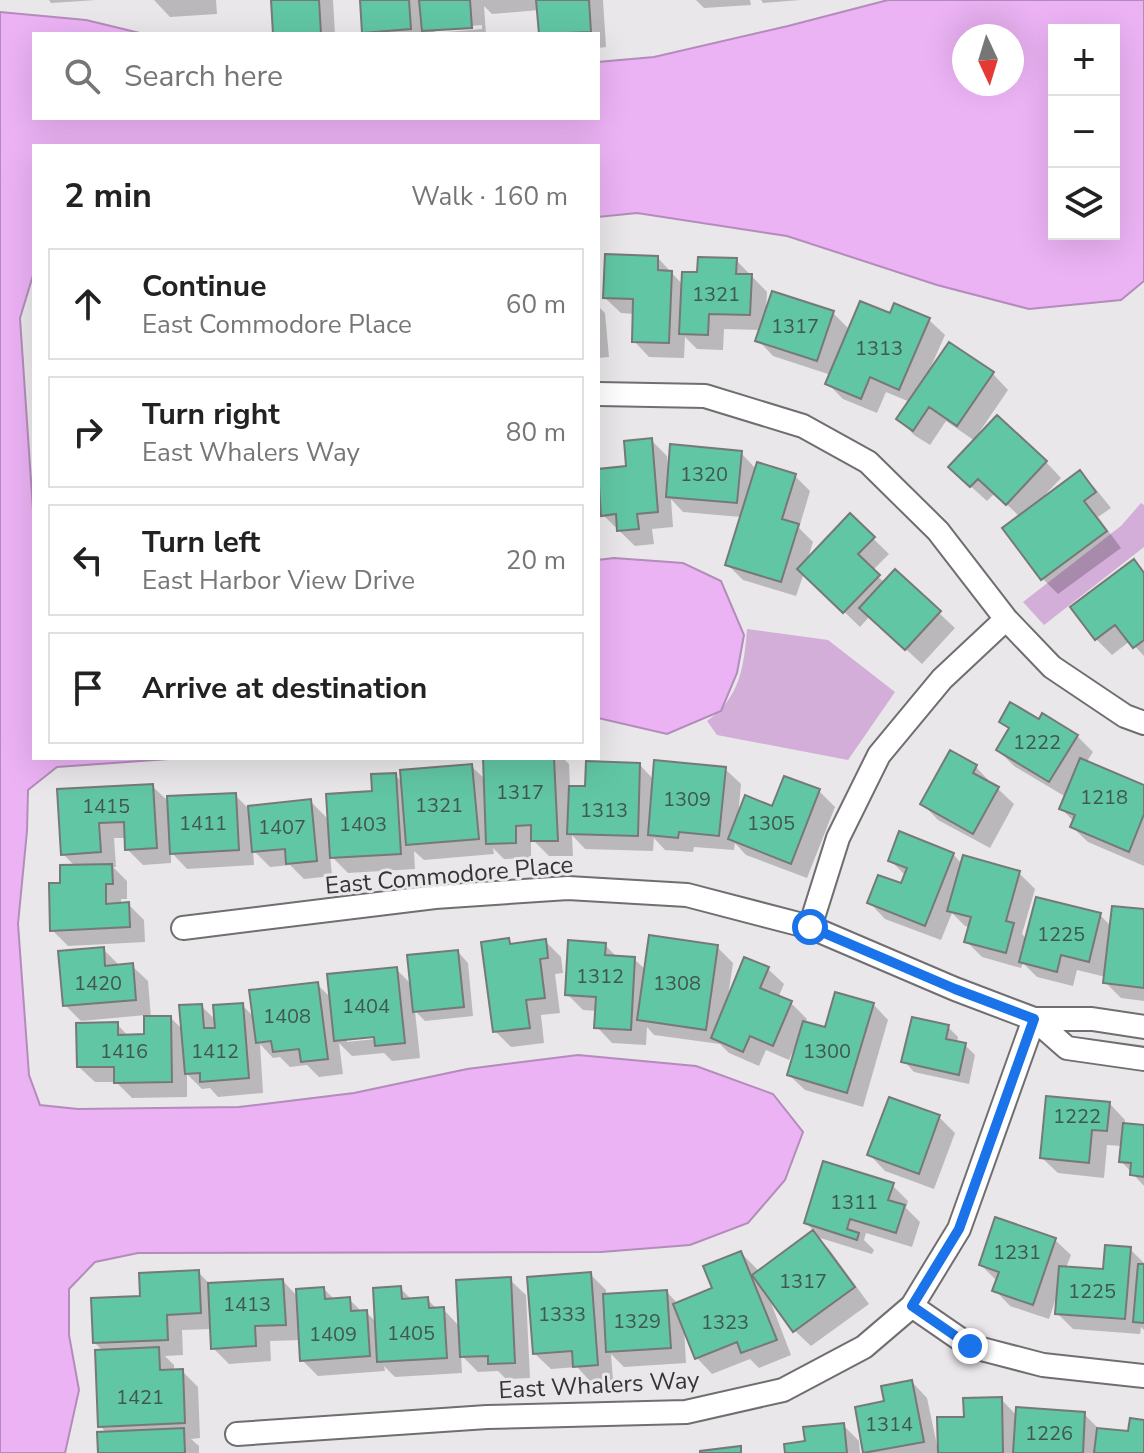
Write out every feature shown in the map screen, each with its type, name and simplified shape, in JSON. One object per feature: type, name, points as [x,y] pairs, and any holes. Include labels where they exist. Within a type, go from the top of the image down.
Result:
[{"type":"street","points":[[600,394],[705,396],[803,426],[868,462],[938,531],[1006,619],[1052,667],[1125,716],[1144,723]]},
{"type":"street","points":[[810,927],[838,838],[879,755],[942,679],[1006,619]]},
{"type":"street","name":"East Commodore Place","points":[[183,928],[435,897],[568,888],[687,895],[810,927],[1034,1019],[1067,1048],[1144,1059]]},
{"type":"street","name":"East Commodore Place","points":[[1034,1019],[1092,1019],[1144,1027]]},
{"type":"street","name":"East Whalers Way","points":[[237,1434],[487,1417],[686,1412],[783,1390],[864,1347],[912,1306],[959,1229],[1034,1019]]},
{"type":"street","points":[[912,1306],[970,1346],[1043,1365],[1144,1376]]},
{"type":"shaded area","points":[[888,0],[1144,0],[1144,281],[1121,300],[1029,309],[937,285],[787,236],[637,213],[600,217],[600,144],[32,144],[32,279],[20,318],[32,495],[32,760],[155,760],[57,767],[28,790],[18,924],[29,1075],[40,1105],[78,1109],[239,1107],[354,1093],[467,1069],[578,1055],[696,1066],[773,1094],[803,1132],[785,1180],[748,1223],[690,1245],[601,1252],[138,1253],[95,1262],[69,1289],[69,1335],[79,1390],[65,1453],[0,1453],[0,12],[86,20],[136,32],[32,32],[32,120],[600,120],[600,62],[654,57]]},
{"type":"shaded area","points":[[1141,503],[1144,505],[1144,547],[1044,625],[1023,602],[1121,526]]},
{"type":"shaded area","points":[[600,560],[683,563],[721,581],[744,635],[737,673],[721,711],[667,734],[600,718]]},
{"type":"shaded area","points":[[747,629],[828,640],[895,692],[848,760],[717,735],[707,721],[727,702],[738,681]]},
{"type":"building","points":[[271,0],[319,0],[321,32],[273,32]]},
{"type":"building","points":[[360,0],[409,0],[411,29],[362,32]]},
{"type":"building","points":[[419,0],[470,0],[472,28],[422,31]]},
{"type":"building","points":[[536,0],[589,0],[591,32],[539,32]]},
{"type":"building","points":[[605,254],[658,256],[658,270],[672,271],[669,343],[632,342],[633,299],[603,298]]},
{"type":"building","points":[[698,257],[737,258],[736,274],[752,274],[750,315],[709,314],[708,335],[679,334],[682,272],[697,272]]},
{"type":"building","points":[[772,291],[834,311],[817,361],[755,341]]},
{"type":"building","points":[[860,301],[890,313],[894,303],[930,318],[899,390],[870,377],[861,399],[825,384]]},
{"type":"building","points":[[949,342],[994,372],[957,426],[929,407],[913,431],[896,419]]},
{"type":"building","points":[[997,415],[1047,461],[1006,505],[978,479],[970,487],[948,467]]},
{"type":"building","points":[[652,438],[658,512],[637,514],[639,529],[617,531],[616,514],[601,516],[600,469],[626,466],[624,441]]},
{"type":"building","points":[[670,444],[742,451],[737,503],[666,497]]},
{"type":"building","points":[[757,462],[796,474],[782,519],[799,524],[781,582],[725,565]]},
{"type":"building","points":[[1080,470],[1096,492],[1084,501],[1107,531],[1041,580],[1002,528]]},
{"type":"building","points":[[850,513],[875,537],[858,554],[880,575],[843,613],[797,569]]},
{"type":"building","points":[[1134,559],[1144,573],[1144,640],[1133,648],[1115,625],[1095,640],[1070,607]]},
{"type":"building","points":[[895,569],[941,611],[905,650],[859,608]]},
{"type":"building","points":[[1010,702],[1039,719],[1042,713],[1078,735],[1049,782],[996,750],[1009,728],[999,722]]},
{"type":"building","points":[[950,750],[977,765],[973,773],[999,787],[973,834],[920,804]]},
{"type":"building","points":[[1080,758],[1144,785],[1144,814],[1129,852],[1070,827],[1075,815],[1059,809]]},
{"type":"building","points":[[483,760],[554,760],[558,841],[531,841],[531,825],[516,826],[516,843],[486,844]]},
{"type":"building","points":[[654,760],[726,767],[719,836],[679,832],[678,838],[648,835]]},
{"type":"building","points":[[586,761],[640,763],[638,836],[567,834],[569,786],[585,786]]},
{"type":"building","points":[[472,764],[479,839],[406,845],[400,770]]},
{"type":"building","points":[[396,773],[401,854],[330,858],[326,794],[372,791],[371,774]]},
{"type":"building","points":[[784,776],[820,789],[791,864],[728,839],[745,795],[772,806]]},
{"type":"building","points":[[153,784],[157,848],[125,850],[124,822],[99,823],[101,852],[61,855],[57,789]]},
{"type":"building","points":[[236,793],[239,850],[170,854],[167,796]]},
{"type":"building","points":[[311,799],[317,861],[286,864],[285,849],[252,852],[248,806]]},
{"type":"building","points":[[899,831],[954,853],[925,926],[867,903],[878,875],[901,883],[907,868],[888,861]]},
{"type":"building","points":[[963,855],[1020,871],[1006,921],[1014,923],[1006,953],[964,942],[971,917],[947,911]]},
{"type":"building","points":[[112,864],[113,884],[106,884],[106,904],[129,902],[130,927],[50,931],[49,883],[60,883],[60,865]]},
{"type":"building","points":[[1036,897],[1101,913],[1089,962],[1061,955],[1057,972],[1019,962]]},
{"type":"building","points":[[1112,906],[1144,909],[1144,988],[1103,983]]},
{"type":"building","points":[[649,935],[718,945],[706,1030],[637,1020]]},
{"type":"building","points":[[509,938],[510,944],[546,939],[548,958],[540,959],[545,998],[526,1000],[530,1028],[493,1032],[481,942]]},
{"type":"building","points":[[568,940],[606,943],[605,955],[635,957],[631,1030],[594,1028],[596,997],[565,995]]},
{"type":"building","points":[[104,947],[105,966],[133,963],[136,1000],[63,1006],[58,951]]},
{"type":"building","points":[[458,950],[464,1007],[413,1012],[407,955]]},
{"type":"building","points":[[744,957],[769,967],[760,988],[792,1001],[773,1046],[750,1036],[743,1052],[711,1038]]},
{"type":"building","points":[[397,967],[405,1043],[375,1046],[374,1037],[334,1041],[327,974]]},
{"type":"building","points":[[318,982],[328,1059],[301,1062],[299,1049],[273,1052],[271,1041],[256,1043],[249,990]]},
{"type":"building","points":[[835,992],[874,1003],[847,1093],[787,1075],[803,1021],[825,1027]]},
{"type":"building","points":[[243,1003],[249,1078],[200,1082],[200,1073],[185,1074],[179,1005],[202,1004],[204,1028],[215,1028],[213,1005]]},
{"type":"building","points":[[144,1016],[171,1016],[172,1082],[114,1083],[114,1067],[77,1067],[76,1023],[118,1022],[118,1035],[144,1034]]},
{"type":"building","points":[[912,1017],[949,1025],[946,1039],[966,1043],[959,1075],[901,1062]]},
{"type":"building","points":[[1046,1096],[1110,1102],[1107,1131],[1092,1130],[1089,1163],[1040,1158]]},
{"type":"building","points":[[889,1097],[940,1115],[919,1174],[867,1155]]},
{"type":"building","points":[[1123,1123],[1144,1125],[1144,1177],[1130,1175],[1131,1163],[1119,1162]]},
{"type":"building","points":[[823,1161],[894,1183],[888,1200],[905,1205],[896,1233],[850,1219],[847,1229],[859,1233],[857,1240],[804,1223]]},
{"type":"building","points":[[995,1217],[1056,1238],[1033,1305],[992,1291],[999,1272],[979,1265]]},
{"type":"building","points":[[813,1230],[855,1287],[793,1332],[752,1275]]},
{"type":"building","points":[[1105,1245],[1131,1247],[1125,1319],[1055,1314],[1059,1266],[1103,1269]]},
{"type":"building","points":[[741,1251],[777,1340],[741,1353],[737,1342],[695,1359],[673,1304],[712,1288],[703,1266]]},
{"type":"building","points":[[1138,1264],[1144,1264],[1144,1323],[1133,1322]]},
{"type":"building","points":[[199,1270],[201,1313],[167,1315],[168,1340],[93,1343],[91,1298],[140,1296],[139,1273]]},
{"type":"building","points":[[591,1272],[598,1365],[573,1367],[572,1351],[533,1354],[527,1277]]},
{"type":"building","points":[[511,1277],[515,1363],[488,1364],[488,1356],[460,1357],[456,1280]]},
{"type":"building","points":[[283,1279],[286,1325],[255,1326],[256,1346],[211,1349],[208,1283]]},
{"type":"building","points":[[401,1286],[402,1299],[428,1297],[429,1308],[444,1307],[447,1358],[377,1362],[373,1288]]},
{"type":"building","points":[[324,1287],[325,1299],[350,1297],[351,1311],[367,1310],[370,1356],[300,1361],[296,1289]]},
{"type":"building","points":[[667,1290],[671,1348],[606,1352],[603,1294]]},
{"type":"building","points":[[159,1347],[160,1370],[183,1369],[185,1423],[98,1427],[95,1350]]},
{"type":"building","points":[[912,1380],[924,1442],[863,1453],[855,1407],[884,1401],[881,1386]]},
{"type":"building","points":[[1002,1397],[1003,1453],[938,1453],[937,1417],[964,1417],[963,1398]]},
{"type":"building","points":[[1016,1407],[1085,1412],[1083,1453],[1013,1453]]},
{"type":"building","points":[[1130,1418],[1144,1420],[1144,1453],[1094,1453],[1097,1428],[1128,1431]]},
{"type":"building","points":[[844,1423],[847,1453],[785,1453],[784,1444],[805,1441],[803,1427]]},
{"type":"building","points":[[184,1428],[185,1453],[98,1453],[97,1432]]},
{"type":"building","points":[[741,1446],[741,1453],[700,1453],[700,1451]]},
{"type":"route","points":[[810,927],[1034,1019],[959,1229],[912,1306],[970,1346]]}]
